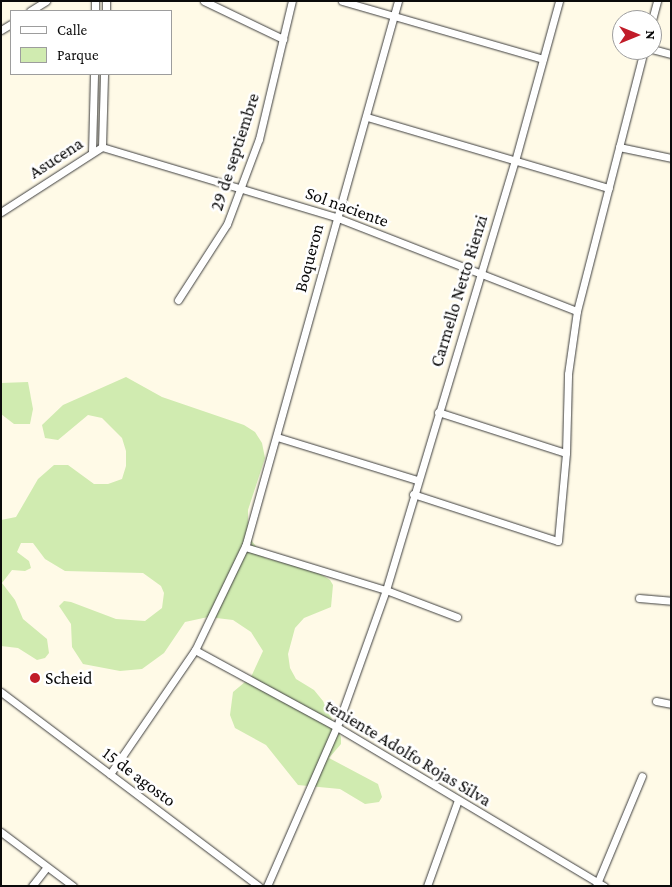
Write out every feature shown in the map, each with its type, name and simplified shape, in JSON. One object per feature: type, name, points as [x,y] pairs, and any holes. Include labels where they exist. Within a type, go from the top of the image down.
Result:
[{"type":"street","points":[[32,10],[46,1]]},
{"type":"street","points":[[204,1],[283,39]]},
{"type":"street","name":"29 de septiembre","points":[[178,300],[228,224],[259,139],[292,1]]},
{"type":"street","points":[[342,1],[542,59]]},
{"type":"street","name":"Boqueron","points":[[110,774],[195,650],[246,544],[277,437],[335,217],[367,117],[398,1]]},
{"type":"street","name":"Carmello Netto Rienzi","points":[[267,886],[336,727],[386,590],[417,480],[515,161],[542,59],[560,1]]},
{"type":"street","points":[[413,494],[558,541],[566,452],[568,374],[577,311],[641,60]]},
{"type":"street","points":[[92,152],[94,75]]},
{"type":"street","points":[[102,147],[104,75]]},
{"type":"street","points":[[367,117],[608,188]]},
{"type":"street","name":"Sol naciente","points":[[102,147],[335,217],[577,311]]},
{"type":"street","name":"Asucena","points":[[1,212],[102,147]]},
{"type":"street","points":[[619,147],[671,158]]},
{"type":"street","points":[[438,412],[566,452]]},
{"type":"street","points":[[277,437],[417,480]]},
{"type":"street","points":[[246,544],[246,547],[386,590],[457,617]]},
{"type":"street","points":[[639,598],[671,601]]},
{"type":"street","name":"teniente Adolfo Rojas Silva","points":[[195,650],[336,727],[599,885]]},
{"type":"street","name":"15 de agosto","points":[[1,692],[258,886]]},
{"type":"street","points":[[656,701],[671,704]]},
{"type":"street","points":[[599,885],[642,776]]},
{"type":"street","points":[[427,886],[458,800]]},
{"type":"street","points":[[1,832],[46,868],[73,886]]},
{"type":"street","points":[[32,886],[46,868]]},
{"type":"green space","points":[[126,377],[162,397],[244,425],[255,432],[262,443],[265,458],[248,510],[248,536],[265,558],[316,571],[330,580],[333,585],[331,607],[304,618],[295,628],[288,654],[290,668],[296,679],[314,690],[323,701],[341,737],[341,744],[329,758],[378,784],[382,797],[379,802],[365,804],[340,789],[298,785],[266,745],[235,728],[230,715],[233,692],[251,677],[263,651],[251,632],[233,620],[208,617],[185,622],[164,653],[142,669],[120,671],[83,664],[72,647],[71,624],[59,606],[64,601],[71,602],[116,619],[145,621],[162,608],[164,593],[161,586],[143,573],[65,571],[45,559],[33,543],[21,543],[17,552],[29,561],[31,568],[25,571],[12,570],[2,583],[15,600],[23,619],[47,639],[49,653],[45,658],[37,660],[18,648],[1,646],[1,520],[16,517],[38,479],[54,465],[68,465],[94,484],[108,484],[122,479],[126,466],[126,451],[122,438],[102,418],[88,415],[58,440],[45,438],[42,425],[63,405]]},
{"type":"green space","points":[[28,382],[33,409],[30,424],[14,424],[1,414],[1,383]]},
{"type":"place","name":"Scheid","points":[[35,678]]}]
